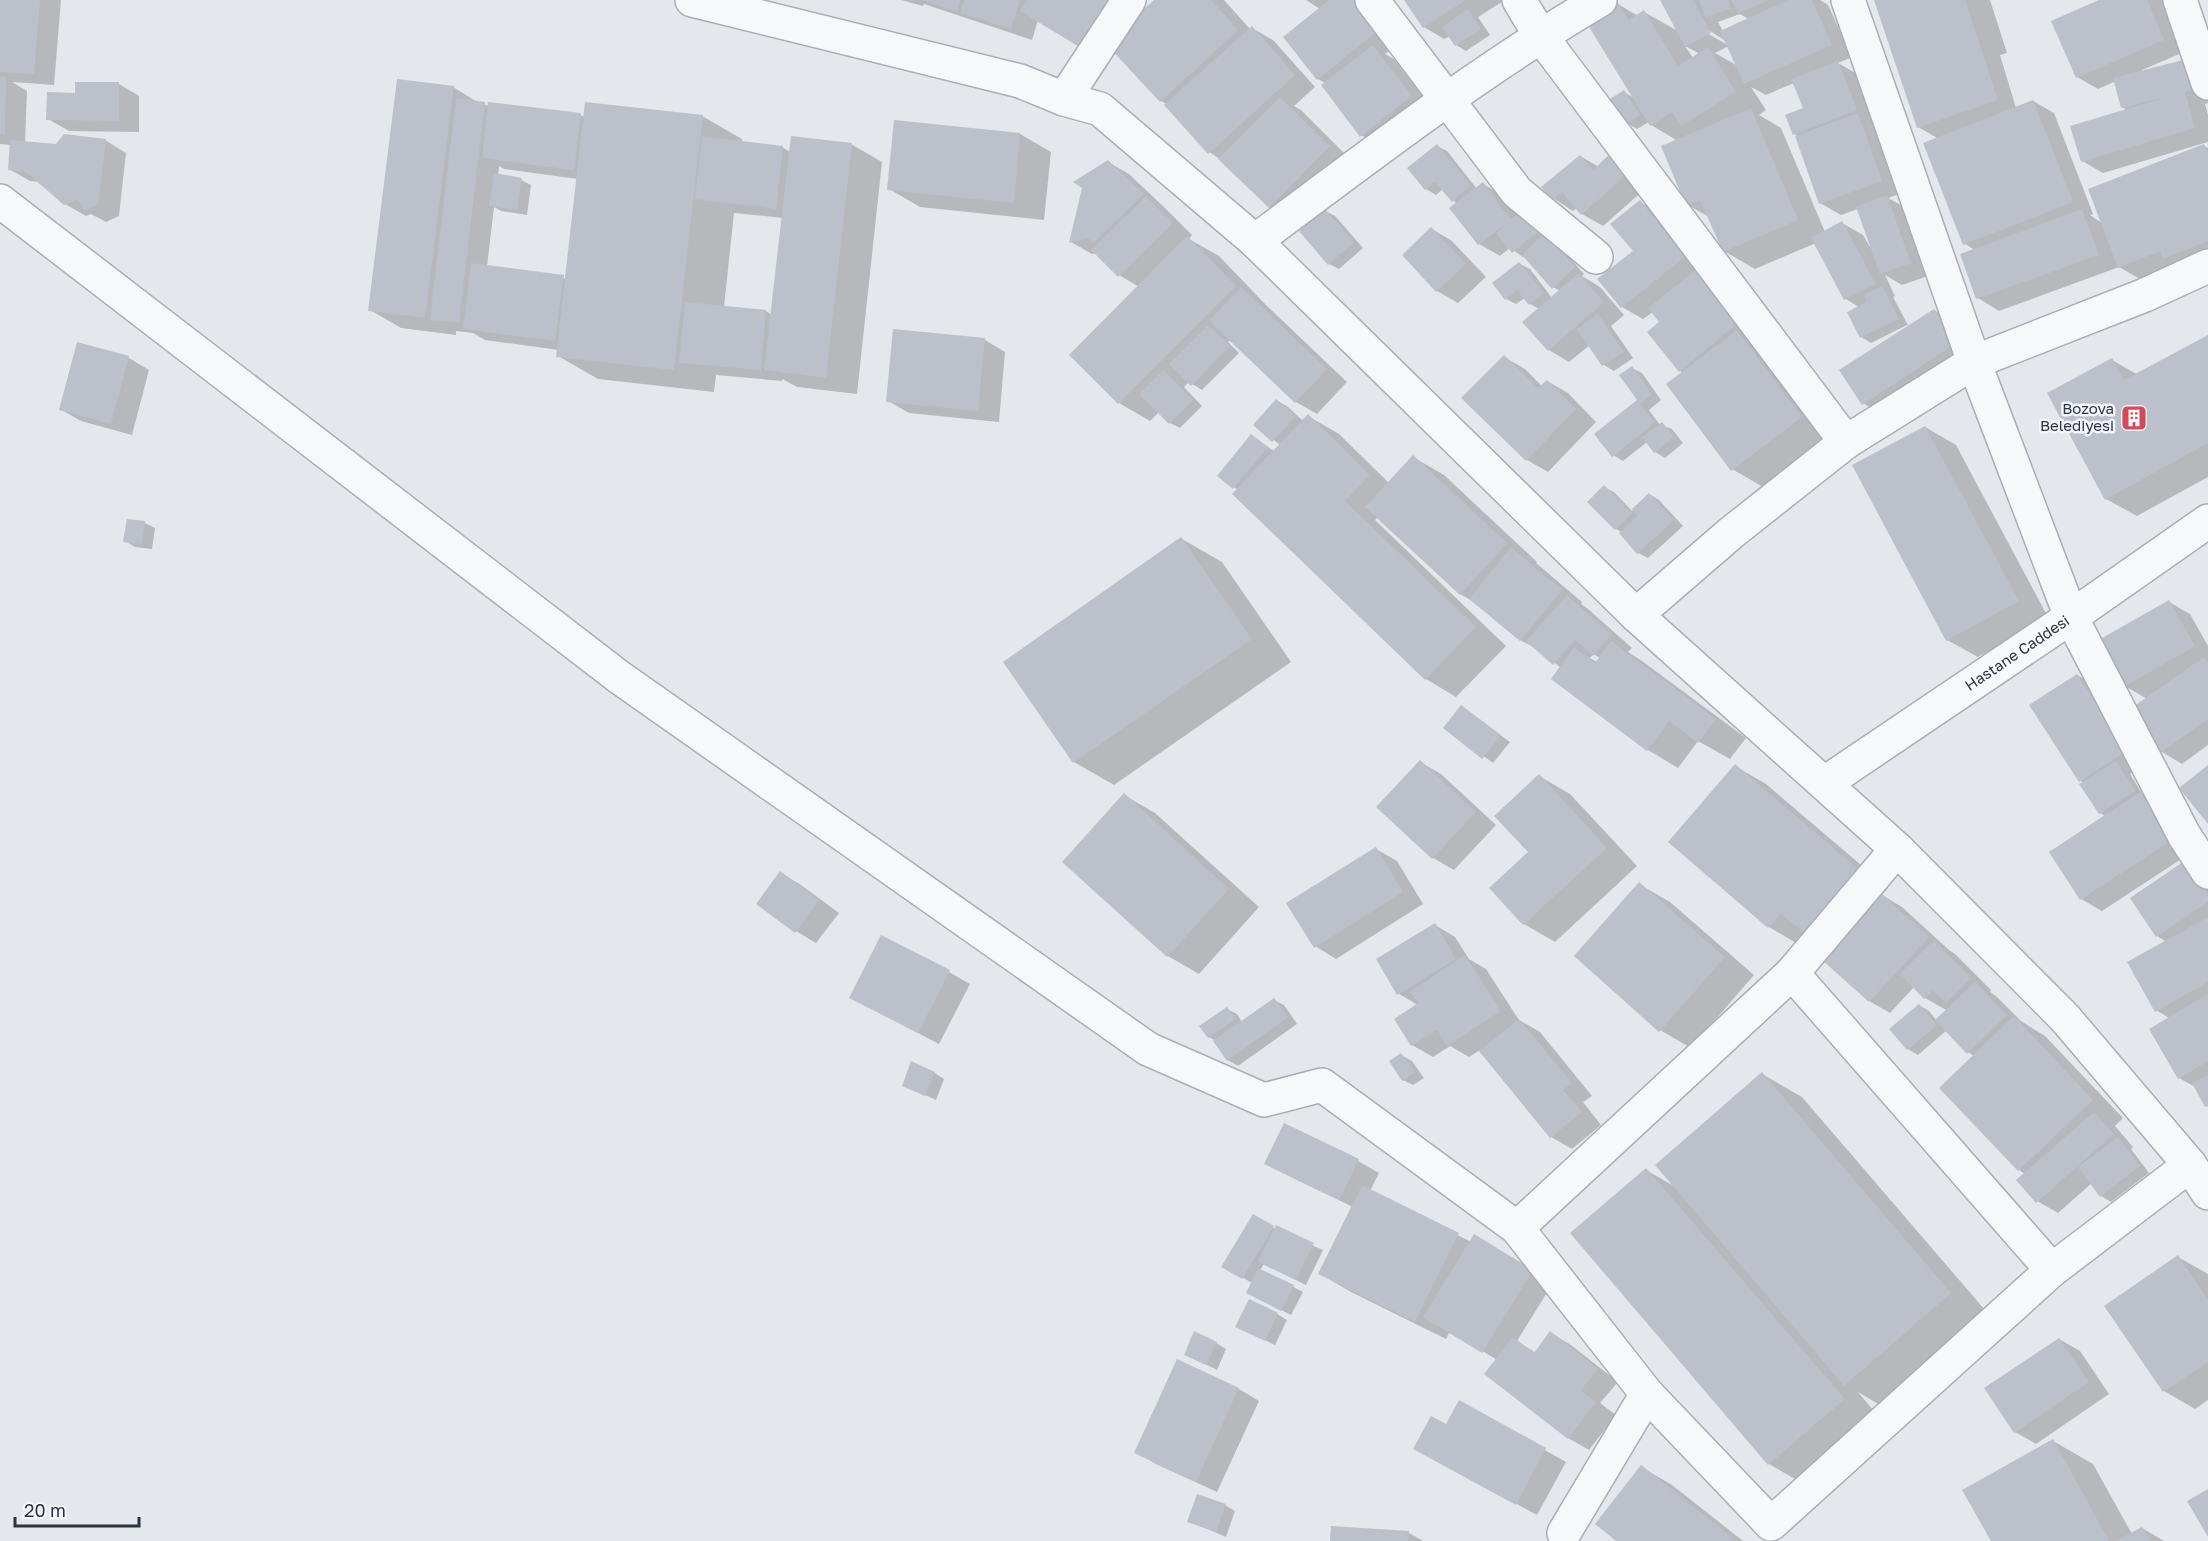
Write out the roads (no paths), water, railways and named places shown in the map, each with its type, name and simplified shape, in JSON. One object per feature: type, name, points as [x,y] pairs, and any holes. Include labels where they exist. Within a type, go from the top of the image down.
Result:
[{"type":"street","points":[[692,0],[1020,81],[1064,99],[1100,109],[1255,241],[1636,615],[1897,849],[2065,1018],[2190,1165],[2208,1193]]},
{"type":"street","points":[[1064,99],[1129,0]]},
{"type":"street","points":[[1372,0],[1517,192],[1596,257]]},
{"type":"street","points":[[1520,0],[1540,35],[1846,442]]},
{"type":"street","points":[[1255,241],[1445,99],[1540,35],[1600,0]]},
{"type":"street","points":[[1848,0],[1974,362],[2072,617],[2184,835],[2208,872]]},
{"type":"street","points":[[2180,0],[2208,83]]},
{"type":"street","points":[[0,201],[619,676],[1148,1049],[1264,1100],[1322,1085],[1517,1228],[1647,1394],[1771,1524],[2052,1270],[2190,1165]]},
{"type":"street","points":[[1636,615],[1731,533],[1846,442],[1974,362],[2145,295],[2208,266]]},
{"type":"street","name":"Hastane Caddesi","points":[[1825,783],[2072,617],[2208,521]]},
{"type":"street","points":[[1517,1228],[1792,974],[1897,849]]},
{"type":"street","points":[[1792,974],[2052,1270]]},
{"type":"street","points":[[1564,1533],[1647,1394]]},
{"type":"place","name":"Bozova Belediyesi","points":[[2134,418]]}]
